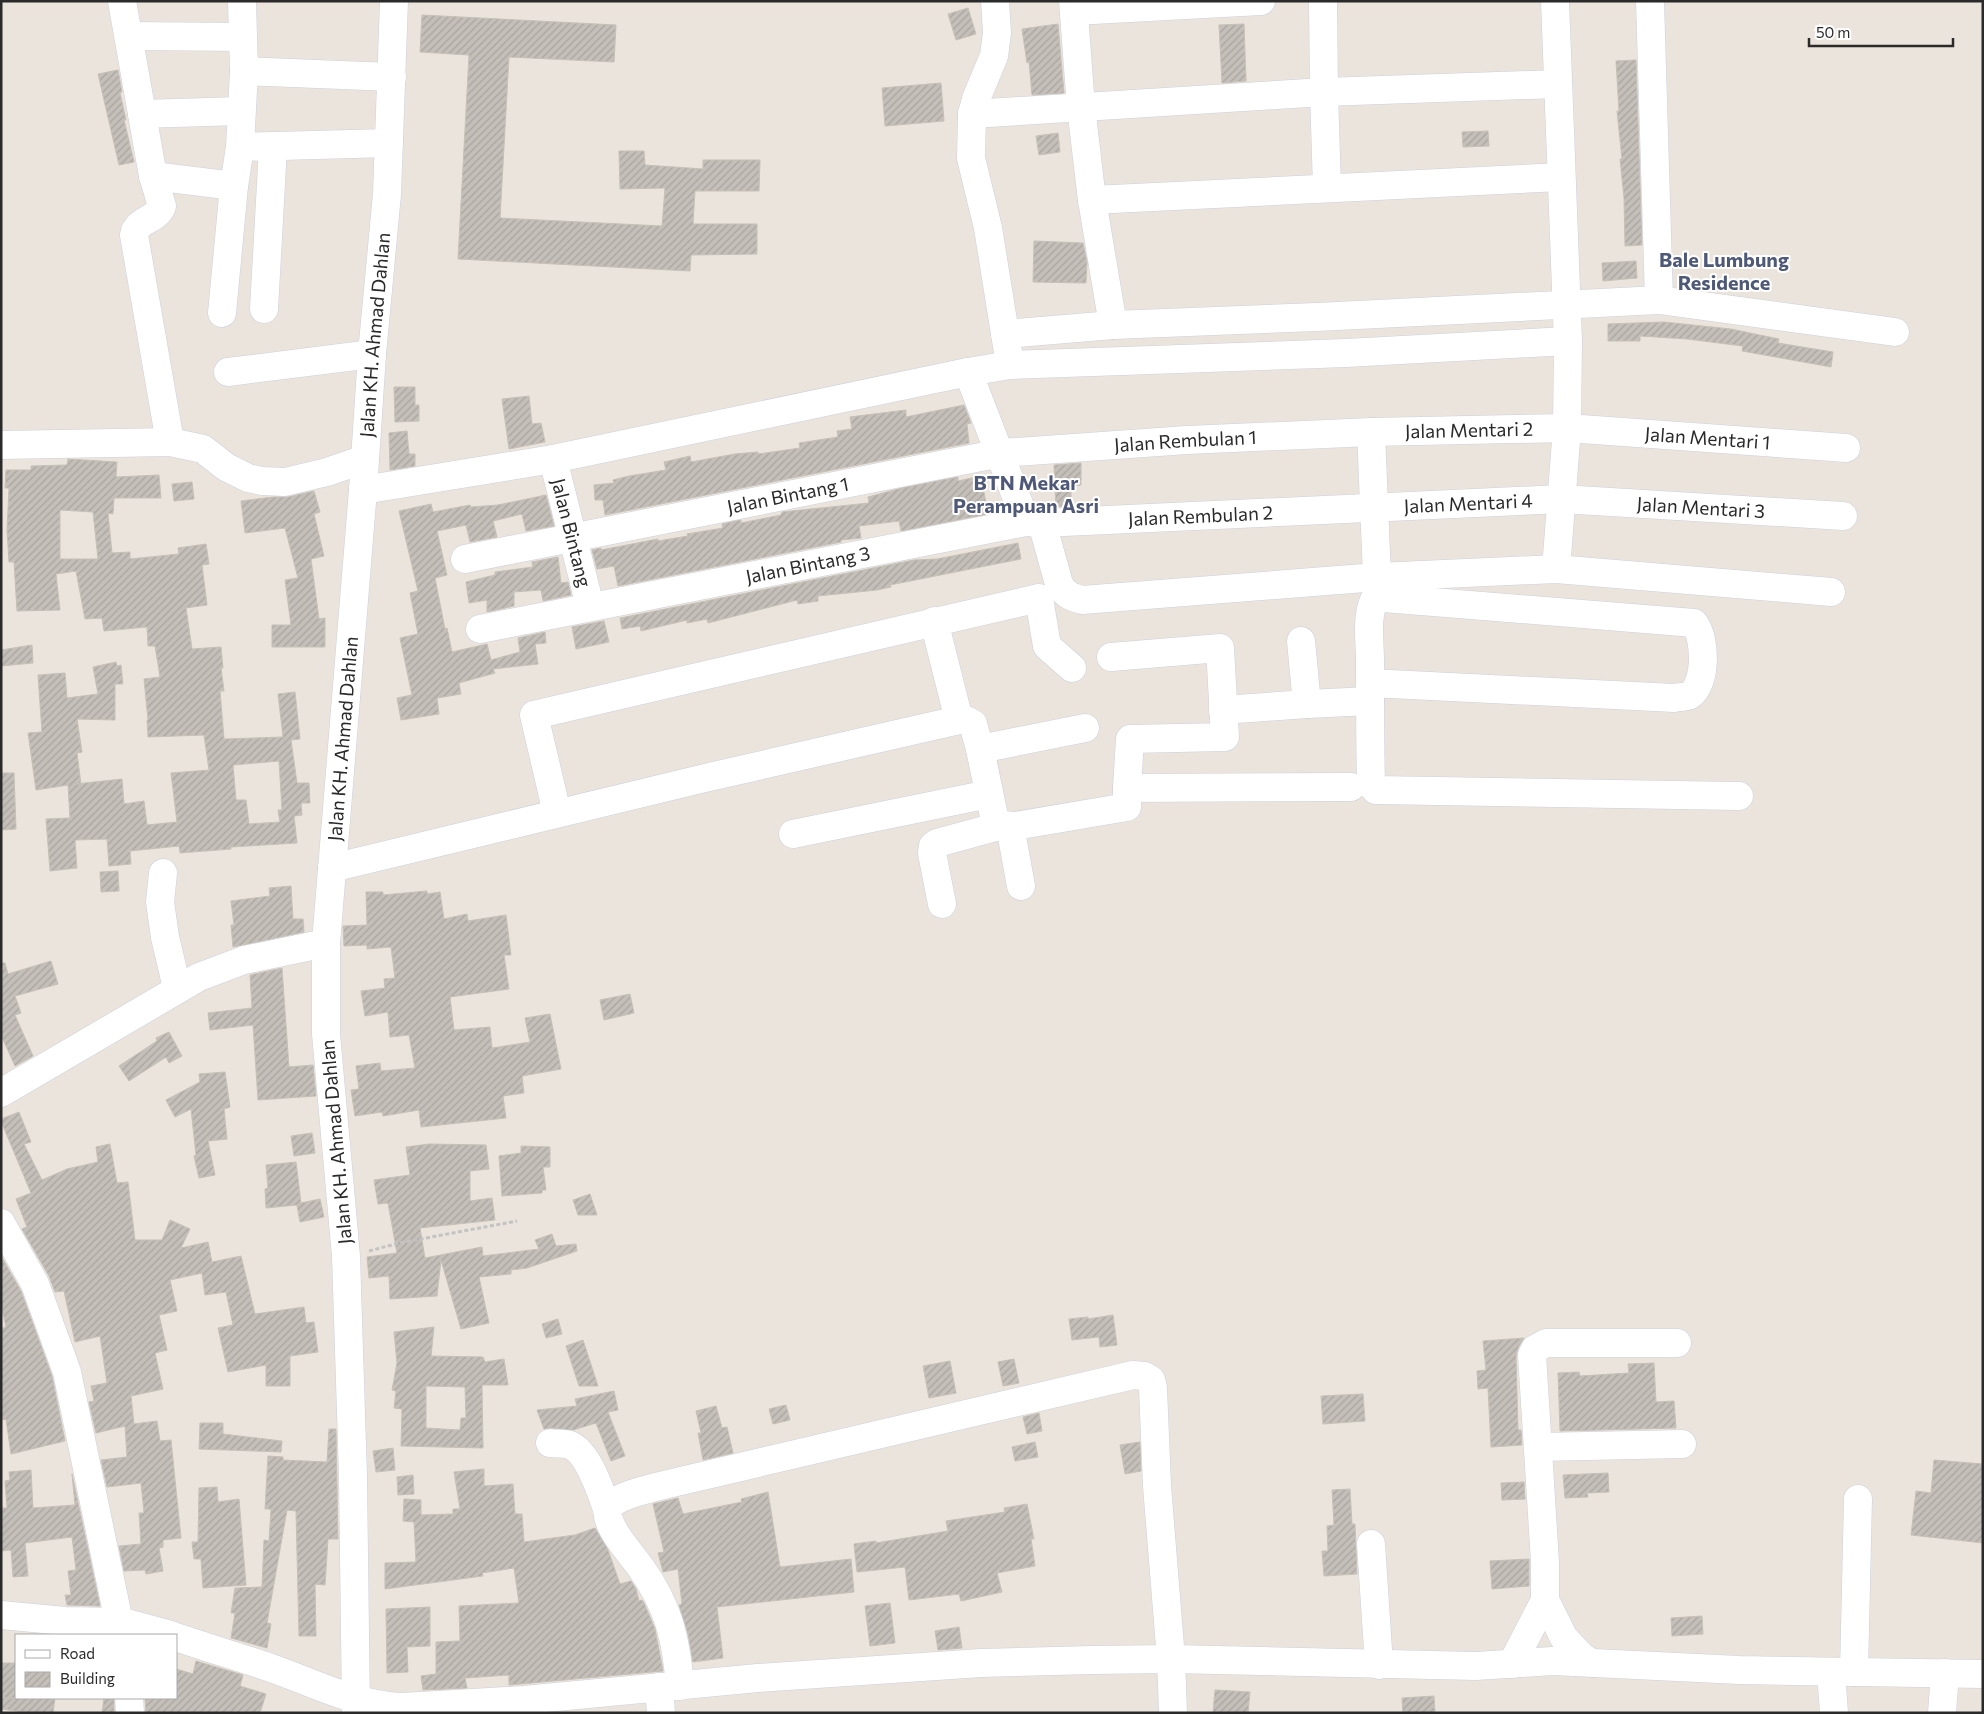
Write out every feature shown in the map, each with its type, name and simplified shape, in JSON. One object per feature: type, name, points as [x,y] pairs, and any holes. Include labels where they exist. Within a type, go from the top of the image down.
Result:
[{"type":"street","points":[[122,1],[130,36],[153,176],[162,206],[161,210],[138,226],[134,235],[170,442]]},
{"type":"street","points":[[222,313],[234,186],[240,147],[244,71],[242,1]]},
{"type":"street","name":"Jalan KH. Ahmad Dahlan","points":[[356,1706],[353,1476],[346,1256],[326,1034],[326,943],[363,490],[372,354],[387,194],[394,1]]},
{"type":"street","points":[[995,1],[997,33],[994,56],[976,99],[972,114],[971,158],[988,228],[1010,365]]},
{"type":"street","points":[[1113,325],[1092,200],[1081,107],[1073,6],[1261,1]]},
{"type":"street","points":[[1323,1],[1327,188]]},
{"type":"street","points":[[1555,1],[1568,341],[1567,428],[1556,569]]},
{"type":"street","points":[[1650,1],[1659,300]]},
{"type":"street","points":[[130,36],[242,37]]},
{"type":"street","points":[[244,71],[392,77]]},
{"type":"street","points":[[972,114],[1324,92],[1558,84]]},
{"type":"street","points":[[142,114],[241,111]]},
{"type":"street","points":[[240,147],[273,148],[389,143]]},
{"type":"street","points":[[264,309],[273,148]]},
{"type":"street","points":[[153,176],[234,186]]},
{"type":"street","points":[[1092,200],[1561,177]]},
{"type":"street","points":[[1005,334],[1113,325],[1659,300],[1895,332]]},
{"type":"street","points":[[363,490],[553,458],[968,372],[1010,365],[1346,353],[1568,341]]},
{"type":"street","points":[[228,372],[372,354]]},
{"type":"street","points":[[968,372],[1001,453],[1034,523],[1059,584],[1063,592],[1070,597],[1082,600],[1377,577],[1556,569],[1831,592]]},
{"type":"street","name":"Jalan Mentari 2","points":[[1371,432],[1567,428]]},
{"type":"street","name":"Jalan Mentari 1","points":[[1567,428],[1846,448]]},
{"type":"street","points":[[1371,432],[1377,577]]},
{"type":"street","name":"Jalan Rembulan 1","points":[[1001,453],[1187,440],[1371,432]]},
{"type":"street","points":[[1,445],[170,442],[203,449],[226,466],[248,478],[285,482],[327,472],[365,459]]},
{"type":"street","name":"Jalan Bintang 1","points":[[465,559],[1001,453]]},
{"type":"street","name":"Jalan Bintang","points":[[553,458],[590,606]]},
{"type":"street","name":"Jalan Mentari 4","points":[[1375,508],[1561,500]]},
{"type":"street","name":"Jalan Mentari 3","points":[[1561,500],[1843,516]]},
{"type":"street","name":"Jalan Rembulan 2","points":[[1034,523],[1375,508]]},
{"type":"street","name":"Jalan Bintang 3","points":[[480,629],[590,606],[1034,523]]},
{"type":"street","points":[[557,814],[534,715],[1039,598],[1047,646],[1072,668]]},
{"type":"street","points":[[1223,710],[1307,704],[1370,692],[1674,698],[1689,695],[1697,687],[1702,676],[1701,635],[1697,626],[1690,622],[1384,598],[1374,600],[1370,608],[1370,692],[1371,785],[1376,790],[1739,796]]},
{"type":"street","points":[[934,622],[959,720]]},
{"type":"street","points":[[1301,641],[1307,704]]},
{"type":"street","points":[[942,904],[932,852],[933,846],[937,843],[1006,825],[1127,807],[1130,739],[1225,737],[1220,648],[1111,658]]},
{"type":"street","points":[[332,868],[959,720],[966,720],[972,724],[980,749],[996,822],[1006,825]]},
{"type":"street","points":[[980,749],[1085,728]]},
{"type":"street","points":[[1127,788],[1351,787]]},
{"type":"street","points":[[793,834],[989,794]]},
{"type":"street","points":[[1006,825],[1022,886]]},
{"type":"street","points":[[163,873],[160,902],[164,937],[177,988]]},
{"type":"street","points":[[1,1093],[120,1024],[177,988],[199,977],[244,960],[326,943]]},
{"type":"street","points":[[1,1224],[35,1284],[67,1372],[124,1627]]},
{"type":"street","points":[[1592,1663],[1582,1657],[1564,1638],[1545,1600],[1539,1447],[1532,1355],[1535,1349],[1546,1343],[1677,1343]]},
{"type":"street","points":[[607,1509],[610,1504],[625,1497],[668,1484],[834,1444],[998,1408],[1108,1380],[1133,1375],[1144,1376],[1151,1380],[1153,1388],[1157,1486],[1172,1659],[1173,1713]]},
{"type":"street","points":[[550,1443],[571,1445],[583,1456],[593,1473],[607,1509],[607,1516],[612,1529],[657,1592],[666,1610],[673,1639],[667,1695]]},
{"type":"street","points":[[1539,1447],[1682,1444]]},
{"type":"street","points":[[1834,1713],[1843,1672],[1858,1499]]},
{"type":"street","points":[[1371,1544],[1379,1665]]},
{"type":"street","points":[[1512,1664],[1545,1600]]},
{"type":"street","points":[[1,1615],[124,1627],[165,1634]]},
{"type":"street","points":[[178,1638],[271,1668],[356,1706],[402,1707],[667,1695],[758,1678],[981,1663],[1172,1659],[1476,1666],[1553,1661],[1843,1672],[1983,1674]]},
{"type":"street","points":[[1942,1713],[1945,1673]]},
{"type":"street","points":[[129,1699],[130,1713]]},
{"type":"path","points":[[346,1256],[400,1242],[517,1221]]},
{"type":"building","points":[[968,8],[976,34],[956,40],[948,14]]},
{"type":"building","points":[[422,15],[616,25],[614,62],[509,57],[500,218],[662,226],[665,188],[620,189],[619,151],[644,151],[645,165],[703,169],[703,160],[760,160],[759,191],[695,191],[693,224],[757,224],[757,254],[691,255],[690,271],[458,259],[469,55],[420,52]]},
{"type":"building","points":[[1058,24],[1064,93],[1032,95],[1029,62],[1027,63],[1022,29]]},
{"type":"building","points":[[1244,24],[1246,81],[1222,83],[1219,25]]},
{"type":"building","points":[[1636,60],[1642,245],[1625,246],[1616,61]]},
{"type":"building","points":[[118,70],[122,92],[120,93],[126,120],[124,120],[134,162],[119,165],[98,74]]},
{"type":"building","points":[[941,83],[944,121],[885,126],[882,88]]},
{"type":"building","points":[[1488,131],[1489,146],[1463,147],[1462,132]]},
{"type":"building","points":[[1058,133],[1060,152],[1039,155],[1036,136]]},
{"type":"building","points":[[1034,241],[1083,243],[1087,262],[1086,283],[1033,282]]},
{"type":"building","points":[[1636,261],[1637,278],[1603,281],[1602,263]]},
{"type":"building","points":[[1664,322],[1731,329],[1779,339],[1778,343],[1833,352],[1831,367],[1742,351],[1743,346],[1687,339],[1640,336],[1640,341],[1608,341],[1608,324]]},
{"type":"building","points":[[394,387],[415,387],[415,405],[419,405],[419,421],[395,422]]},
{"type":"building","points":[[529,396],[532,424],[541,423],[545,442],[509,449],[502,399]]},
{"type":"building","points":[[964,405],[971,423],[967,424],[969,443],[605,515],[603,500],[595,500],[594,485],[614,483],[613,480],[666,470],[664,462],[690,456],[691,462],[735,454],[758,452],[758,454],[800,448],[799,443],[838,437],[837,431],[852,429],[850,417],[906,410],[906,417]]},
{"type":"building","points":[[407,431],[409,454],[415,454],[415,466],[390,470],[389,433]]},
{"type":"building","points":[[68,459],[117,462],[116,477],[159,475],[161,498],[114,498],[113,514],[108,513],[112,553],[130,552],[130,559],[179,554],[178,548],[206,544],[209,564],[202,565],[207,605],[186,608],[192,649],[221,647],[224,691],[220,691],[224,739],[283,737],[278,694],[295,692],[300,739],[291,740],[297,783],[309,783],[310,803],[301,803],[302,815],[294,816],[297,843],[231,847],[231,849],[180,853],[179,846],[130,851],[131,864],[109,866],[107,839],[75,840],[77,868],[50,871],[46,819],[70,818],[68,785],[36,790],[28,733],[42,732],[38,675],[65,673],[67,698],[98,694],[93,667],[116,662],[117,666],[121,665],[123,684],[115,684],[115,720],[77,719],[82,752],[77,753],[81,783],[122,779],[124,804],[144,801],[147,825],[177,822],[171,773],[209,770],[204,735],[148,737],[144,679],[160,677],[155,646],[148,646],[147,627],[104,631],[102,618],[85,619],[76,571],[56,574],[60,610],[17,611],[14,562],[9,562],[7,530],[9,488],[5,488],[6,470],[31,470],[31,466],[67,465]],"holes":[[[60,510],[93,512],[98,559],[60,559]],[[279,761],[282,810],[278,810],[280,822],[249,824],[246,800],[236,800],[233,765]]]},
{"type":"building","points":[[1081,463],[1081,485],[1071,486],[1071,506],[1056,507],[1054,465]]},
{"type":"building","points":[[981,476],[988,514],[901,531],[899,521],[859,526],[861,538],[841,540],[841,542],[618,586],[614,566],[597,569],[592,550],[688,536],[687,534],[723,528],[722,524],[741,520],[741,523],[781,515],[782,512],[869,503],[868,497],[902,488],[958,477],[958,481]]},
{"type":"building","points":[[192,482],[194,499],[174,501],[172,484]]},
{"type":"building","points":[[314,491],[320,512],[314,514],[324,556],[311,559],[319,619],[325,618],[325,647],[272,647],[272,625],[291,625],[285,580],[298,578],[285,528],[245,533],[241,501],[288,497]]},
{"type":"building","points":[[546,495],[554,526],[526,531],[522,514],[493,521],[497,537],[470,542],[466,525],[437,531],[447,575],[435,578],[445,629],[447,628],[452,652],[487,644],[491,660],[520,652],[518,638],[545,632],[546,643],[535,644],[538,664],[493,669],[495,673],[459,683],[461,694],[437,698],[439,714],[401,720],[397,698],[412,695],[400,638],[418,634],[410,593],[418,591],[399,511],[431,504],[433,512],[470,505],[471,507],[498,505]]},
{"type":"building","points":[[1018,543],[1021,559],[890,585],[891,587],[877,590],[818,596],[818,601],[798,604],[797,600],[708,623],[707,619],[687,623],[687,620],[641,631],[640,626],[622,629],[620,618],[914,560],[937,559]]},
{"type":"building","points":[[558,557],[561,583],[568,582],[571,595],[543,601],[541,590],[514,592],[514,606],[487,612],[487,600],[469,603],[466,582],[495,575],[495,572],[533,567],[532,562]]},
{"type":"building","points":[[604,621],[609,642],[576,649],[572,627]]},
{"type":"building","points":[[32,645],[33,663],[1,666],[1,650]]},
{"type":"building","points":[[1,773],[14,773],[16,829],[1,830]]},
{"type":"building","points":[[118,871],[119,891],[101,892],[100,872]]},
{"type":"building","points":[[291,886],[293,919],[303,919],[304,932],[233,947],[231,925],[234,925],[231,901],[270,896],[269,888]]},
{"type":"building","points":[[427,891],[427,894],[440,892],[444,919],[467,914],[468,921],[506,915],[511,955],[504,955],[509,989],[450,997],[454,1030],[490,1027],[492,1048],[530,1042],[525,1018],[550,1014],[561,1069],[522,1076],[524,1093],[503,1096],[506,1118],[421,1127],[419,1110],[383,1116],[382,1112],[355,1116],[351,1090],[359,1089],[356,1066],[380,1063],[381,1071],[415,1068],[409,1035],[390,1037],[388,1012],[365,1016],[361,991],[385,988],[384,979],[395,978],[391,947],[367,949],[367,945],[344,946],[343,926],[367,925],[366,892],[383,892],[383,895]]},
{"type":"building","points":[[51,961],[58,984],[15,996],[21,1013],[15,1015],[33,1056],[15,1066],[1,1035],[1,963],[5,963],[8,974]]},
{"type":"building","points":[[282,968],[289,1067],[313,1065],[316,1096],[258,1100],[253,1025],[210,1030],[208,1013],[252,1008],[250,975]]},
{"type":"building","points":[[630,994],[634,1013],[604,1020],[600,1000]]},
{"type":"building","points":[[169,1032],[182,1056],[169,1063],[166,1057],[129,1081],[119,1066],[157,1041],[156,1038]]},
{"type":"building","points":[[225,1072],[230,1107],[224,1109],[227,1139],[208,1141],[215,1175],[199,1178],[194,1156],[196,1155],[191,1109],[175,1117],[166,1100],[200,1082],[199,1074]]},
{"type":"building","points":[[19,1112],[31,1142],[24,1144],[42,1180],[67,1169],[98,1162],[96,1147],[110,1144],[117,1183],[128,1182],[135,1240],[162,1240],[170,1220],[190,1229],[181,1248],[208,1242],[212,1262],[241,1256],[255,1314],[304,1307],[306,1323],[314,1322],[318,1352],[290,1356],[290,1386],[266,1386],[266,1365],[228,1372],[218,1328],[233,1325],[226,1292],[205,1295],[202,1273],[170,1280],[177,1311],[159,1315],[167,1350],[155,1353],[163,1389],[131,1396],[134,1424],[157,1421],[160,1441],[171,1440],[181,1538],[163,1540],[163,1547],[159,1548],[163,1571],[146,1574],[145,1570],[124,1571],[119,1546],[141,1544],[139,1513],[144,1513],[141,1483],[107,1487],[101,1460],[127,1457],[125,1426],[96,1433],[89,1402],[94,1401],[91,1386],[107,1383],[100,1336],[75,1342],[64,1291],[55,1292],[49,1276],[22,1229],[27,1227],[16,1199],[31,1193],[1,1121],[1,1119]]},
{"type":"building","points":[[312,1133],[315,1153],[294,1156],[291,1136]]},
{"type":"building","points":[[429,1144],[486,1145],[489,1169],[470,1171],[470,1201],[492,1198],[495,1220],[420,1228],[425,1258],[482,1247],[483,1256],[539,1249],[535,1240],[552,1234],[556,1246],[576,1244],[577,1251],[527,1268],[511,1270],[511,1274],[479,1277],[489,1323],[461,1329],[441,1260],[437,1296],[390,1299],[389,1276],[369,1278],[367,1257],[397,1253],[388,1203],[378,1204],[374,1180],[410,1175],[406,1147]]},
{"type":"building","points":[[521,1146],[550,1147],[550,1167],[543,1167],[546,1190],[542,1190],[542,1193],[502,1196],[499,1156],[521,1153]]},
{"type":"building","points":[[296,1162],[301,1203],[320,1199],[324,1217],[300,1222],[297,1205],[266,1208],[265,1189],[268,1188],[266,1165]]},
{"type":"building","points":[[590,1194],[597,1215],[578,1215],[573,1200]]},
{"type":"building","points":[[1,1256],[21,1291],[52,1376],[65,1441],[11,1454],[6,1419],[1,1420],[1,1329],[6,1327],[1,1303]]},
{"type":"building","points":[[1113,1315],[1117,1345],[1100,1347],[1099,1337],[1072,1340],[1069,1319],[1088,1317],[1088,1319]]},
{"type":"building","points":[[558,1319],[562,1334],[546,1338],[542,1324]]},
{"type":"building","points":[[434,1327],[431,1356],[483,1357],[485,1362],[504,1359],[508,1385],[482,1385],[483,1448],[401,1446],[402,1409],[394,1408],[396,1391],[392,1390],[397,1363],[394,1332]],"holes":[[[426,1386],[465,1387],[466,1418],[461,1418],[460,1430],[426,1428]]]},
{"type":"building","points":[[1524,1338],[1516,1356],[1518,1430],[1521,1430],[1522,1445],[1491,1447],[1488,1388],[1478,1389],[1477,1371],[1486,1370],[1483,1341]]},
{"type":"building","points":[[583,1340],[598,1386],[579,1386],[566,1346]]},
{"type":"building","points":[[1014,1359],[1019,1383],[1003,1386],[998,1362]]},
{"type":"building","points":[[950,1361],[956,1393],[929,1398],[923,1366]]},
{"type":"building","points":[[1654,1363],[1656,1402],[1674,1401],[1676,1428],[1560,1431],[1558,1373],[1579,1372],[1580,1376],[1629,1373],[1628,1364]]},
{"type":"building","points":[[614,1391],[618,1410],[608,1412],[625,1456],[611,1461],[596,1423],[573,1430],[544,1429],[537,1410],[577,1406],[575,1399]]},
{"type":"building","points":[[1363,1394],[1365,1421],[1323,1424],[1321,1396]]},
{"type":"building","points":[[786,1405],[790,1420],[773,1424],[769,1409]]},
{"type":"building","points":[[716,1406],[722,1428],[727,1427],[733,1453],[703,1460],[698,1433],[701,1433],[696,1411]]},
{"type":"building","points":[[1039,1413],[1042,1431],[1027,1434],[1023,1417]]},
{"type":"building","points":[[200,1423],[223,1423],[223,1434],[282,1441],[281,1452],[199,1449]]},
{"type":"building","points":[[329,1429],[336,1429],[338,1539],[328,1539],[325,1585],[315,1584],[316,1636],[299,1636],[296,1511],[287,1510],[267,1623],[271,1624],[267,1648],[231,1638],[235,1613],[231,1613],[235,1588],[262,1587],[264,1540],[269,1541],[271,1509],[265,1509],[268,1456],[283,1457],[283,1460],[327,1462]]},
{"type":"building","points":[[1035,1442],[1038,1457],[1015,1461],[1012,1447]]},
{"type":"building","points":[[1140,1442],[1141,1471],[1125,1474],[1120,1445]]},
{"type":"building","points":[[393,1448],[395,1470],[376,1472],[373,1451]]},
{"type":"building","points":[[1934,1460],[1983,1464],[1983,1543],[1911,1535],[1916,1491],[1931,1493]]},
{"type":"building","points":[[484,1469],[484,1486],[513,1484],[515,1514],[522,1514],[524,1542],[575,1535],[595,1528],[608,1550],[620,1584],[631,1581],[636,1589],[639,1601],[642,1600],[644,1603],[655,1629],[663,1671],[509,1685],[509,1675],[465,1678],[467,1688],[423,1690],[421,1676],[436,1674],[436,1642],[460,1641],[459,1606],[519,1603],[514,1568],[482,1573],[483,1576],[385,1589],[385,1563],[416,1562],[414,1522],[403,1521],[404,1499],[421,1500],[421,1515],[453,1514],[453,1509],[460,1509],[454,1472]]},
{"type":"building","points":[[31,1470],[33,1508],[75,1505],[72,1474],[100,1606],[67,1605],[65,1595],[71,1595],[68,1571],[76,1570],[72,1537],[25,1543],[28,1576],[13,1577],[11,1550],[1,1551],[1,1508],[7,1508],[5,1481],[10,1480],[9,1472]]},
{"type":"building","points":[[1608,1473],[1609,1492],[1587,1493],[1588,1497],[1565,1498],[1563,1475]]},
{"type":"building","points":[[413,1475],[414,1494],[398,1495],[397,1477]]},
{"type":"building","points":[[1524,1482],[1525,1499],[1502,1500],[1501,1483]]},
{"type":"building","points":[[217,1487],[218,1502],[239,1499],[246,1585],[203,1588],[201,1559],[194,1559],[192,1542],[198,1542],[199,1488]]},
{"type":"building","points":[[1350,1489],[1352,1524],[1355,1524],[1357,1574],[1324,1576],[1322,1551],[1328,1551],[1327,1526],[1334,1525],[1332,1490]]},
{"type":"building","points":[[768,1492],[780,1567],[851,1559],[854,1592],[717,1607],[723,1658],[693,1662],[688,1634],[679,1605],[682,1604],[678,1569],[663,1572],[658,1553],[664,1552],[653,1504],[678,1498],[683,1514],[742,1502],[741,1499]]},
{"type":"building","points":[[1027,1504],[1034,1539],[1031,1539],[1035,1566],[997,1573],[1002,1592],[961,1601],[959,1594],[909,1600],[905,1567],[857,1572],[854,1544],[876,1541],[876,1543],[948,1531],[946,1521],[1005,1512],[1004,1508]]},
{"type":"building","points":[[1529,1559],[1529,1586],[1492,1589],[1490,1561]]},
{"type":"building","points":[[890,1603],[895,1643],[870,1646],[865,1606]]},
{"type":"building","points":[[430,1607],[430,1646],[407,1647],[408,1672],[387,1673],[386,1609]]},
{"type":"building","points":[[1702,1616],[1703,1634],[1672,1636],[1671,1618]]},
{"type":"building","points":[[959,1627],[962,1648],[938,1650],[935,1631]]},
{"type":"building","points":[[196,1661],[243,1675],[240,1686],[266,1694],[260,1713],[146,1713],[145,1699],[178,1699],[178,1670],[193,1674]]},
{"type":"building","points":[[1,1663],[15,1663],[15,1699],[55,1699],[53,1713],[32,1713],[1,1709]]},
{"type":"building","points":[[1215,1690],[1250,1692],[1248,1713],[1213,1713]]},
{"type":"building","points":[[1434,1696],[1435,1713],[1403,1713],[1402,1698]]},
{"type":"building","points":[[104,1699],[114,1699],[114,1713],[102,1713]]},
{"type":"district","name":"Bale Lumbung Residence","points":[[1724,272]]},
{"type":"district","name":"BTN Mekar Perampuan Asri","points":[[1026,494]]}]
